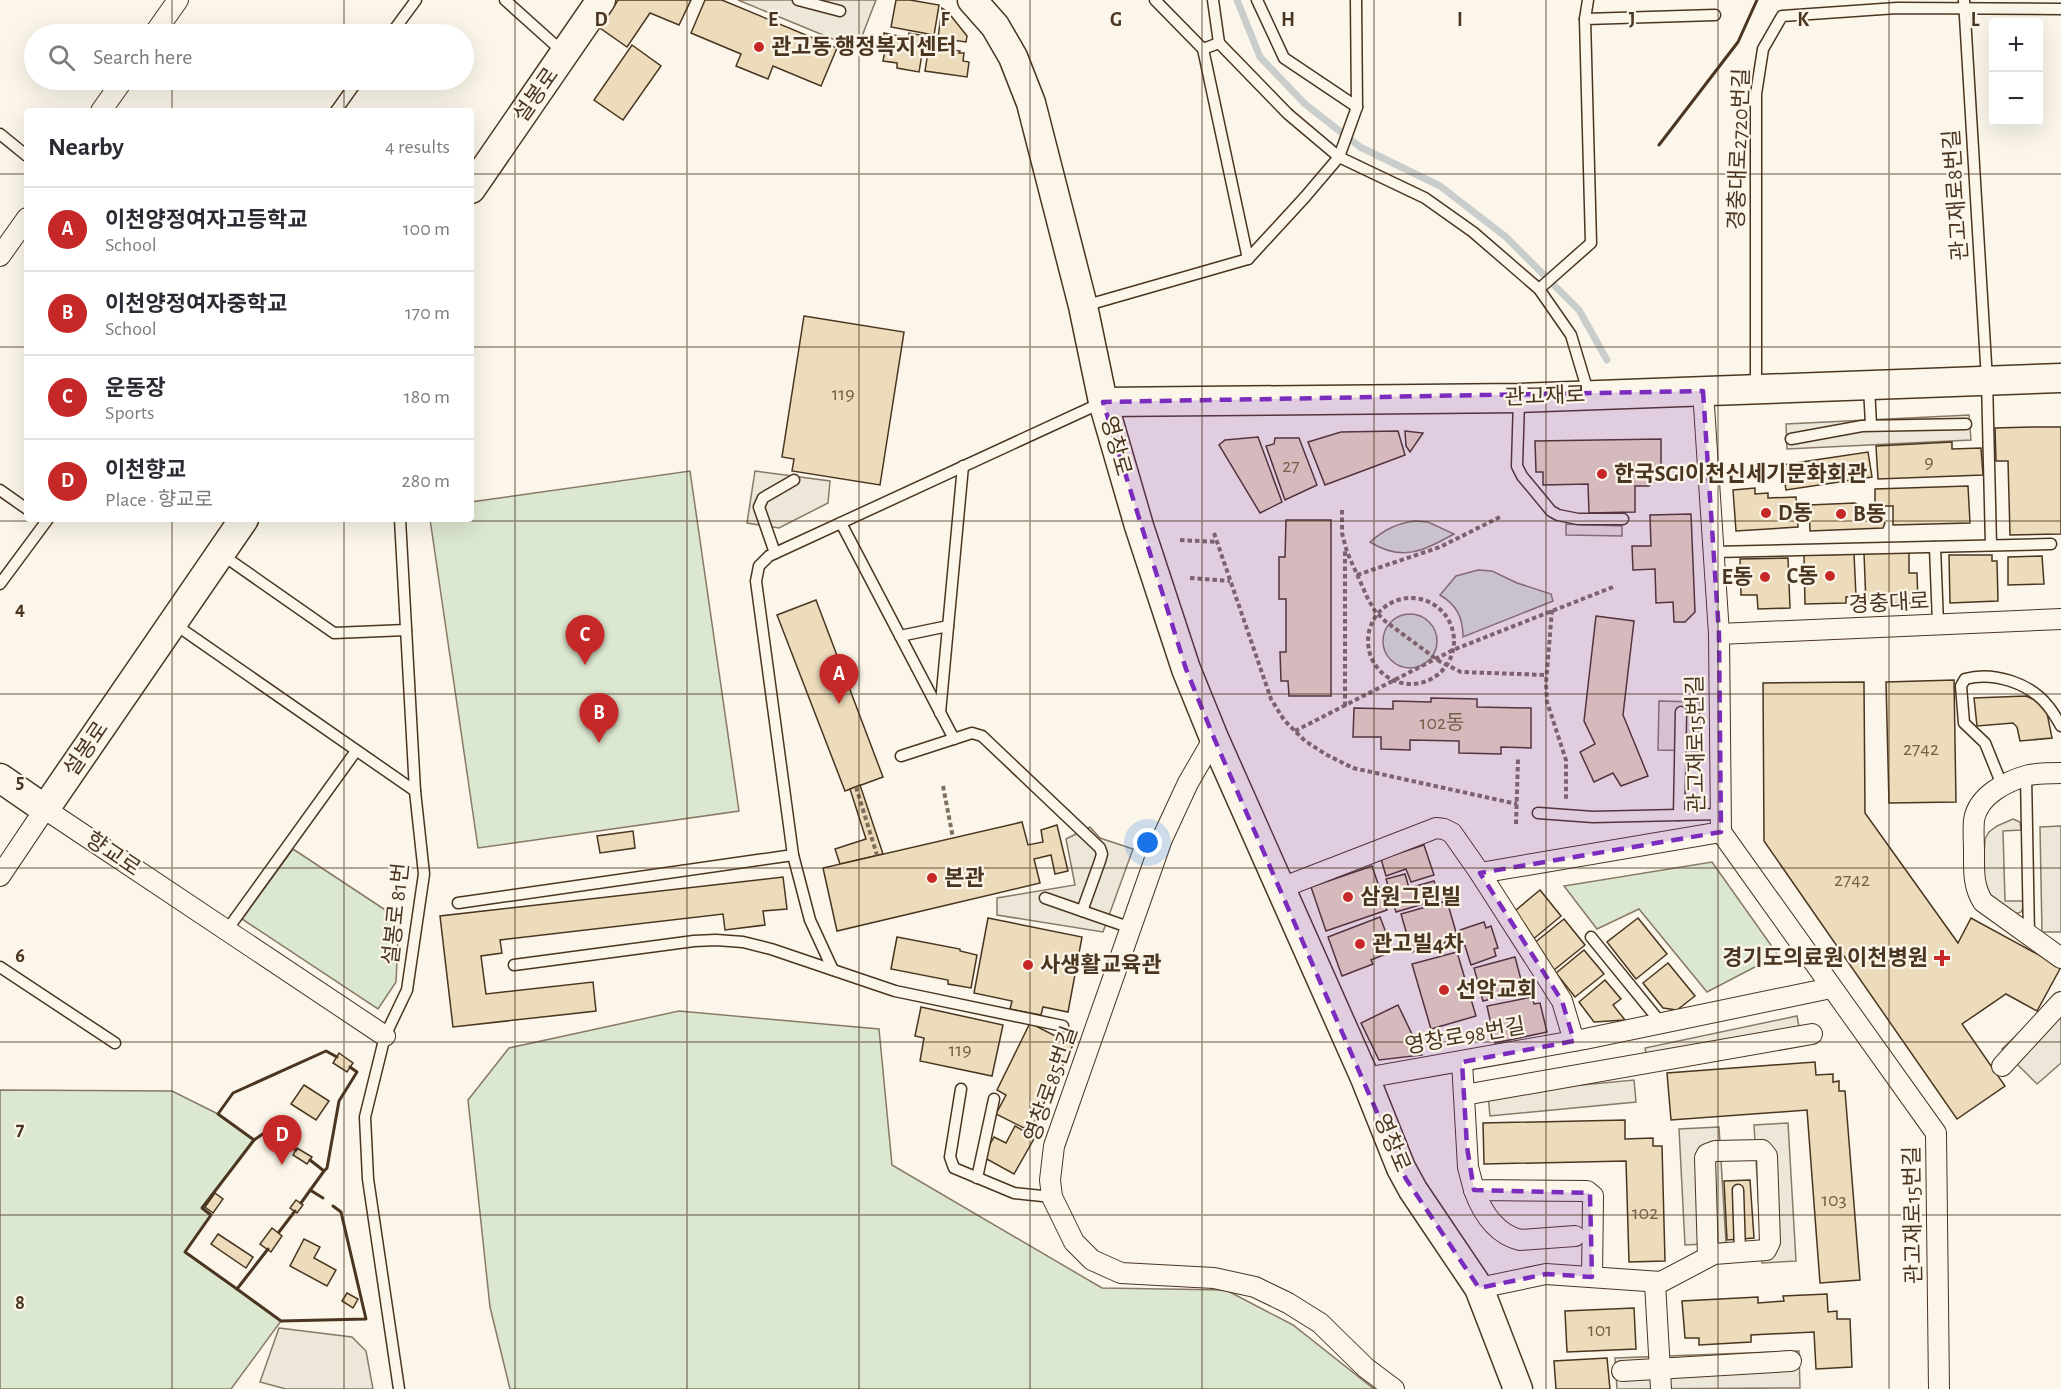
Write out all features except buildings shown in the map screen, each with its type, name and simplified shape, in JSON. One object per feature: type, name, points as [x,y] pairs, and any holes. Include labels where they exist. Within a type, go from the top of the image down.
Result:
[{"type":"street","points":[[161,24],[178,0]]},
{"type":"street","name":"설봉로","points":[[474,185],[601,0]]},
{"type":"street","name":"영창로","points":[[972,0],[995,26],[1013,57],[1031,103],[1083,306],[1103,402],[1139,526],[1186,669],[1214,738],[1365,1078],[1406,1179],[1479,1288],[1518,1389]]},
{"type":"street","points":[[103,108],[116,90]]},
{"type":"street","points":[[0,256],[24,222]]},
{"type":"street","name":"관고재로","points":[[1103,402],[1519,398],[2061,378]]},
{"type":"street","name":"관고재로15번길","points":[[1703,391],[1719,634],[1721,823],[1831,988],[1936,1133],[1940,1389]]},
{"type":"street","name":"설봉로","points":[[0,876],[242,522]]},
{"type":"street","name":"경충대로","points":[[1719,634],[2061,619]]},
{"type":"street","name":"영창로85번길","points":[[1214,738],[1188,783],[1162,839],[1054,1146],[1050,1180],[1052,1197],[1074,1242],[1092,1260],[1121,1273],[1214,1278],[1255,1287],[1288,1303],[1320,1323],[1366,1368],[1394,1389]]},
{"type":"street","points":[[2061,773],[2026,776],[2002,785],[1987,797],[1974,820],[1974,878],[1977,892],[1983,902],[2061,958]]},
{"type":"street","name":"향교로","points":[[0,778],[385,1036]]},
{"type":"street","points":[[1480,873],[1721,823]]},
{"type":"street","points":[[1281,888],[1436,828],[1452,833],[1562,1000],[1574,1041]]},
{"type":"street","name":"영창로98번길","points":[[1365,1078],[1574,1041],[1831,988]]},
{"type":"street","points":[[2002,1066],[2061,1002]]},
{"type":"street","points":[[1464,1095],[1812,1034]]},
{"type":"street","points":[[1462,1062],[1468,1167],[1480,1207],[1498,1228],[1513,1238],[1520,1240],[1575,1236]]},
{"type":"street","points":[[1479,1288],[1546,1274],[1655,1283],[1665,1280],[1714,1254],[1766,1250],[1769,1246],[1767,1156],[1762,1150],[1715,1151],[1707,1154],[1705,1158],[1708,1257]]},
{"type":"street","points":[[1474,1190],[1587,1191],[1590,1193],[1593,1199],[1592,1277]]},
{"type":"street","points":[[1655,1283],[1661,1389]]},
{"type":"street","points":[[1623,1371],[1791,1361]]},
{"type":"lane","points":[[398,24],[416,0]]},
{"type":"lane","points":[[505,0],[565,53]]},
{"type":"lane","points":[[798,0],[840,11]]},
{"type":"lane","points":[[1155,0],[1203,49],[1248,259]]},
{"type":"lane","points":[[1213,0],[1219,44],[1288,114],[1341,152],[1425,198],[1473,232],[1542,287],[1571,335],[1589,395]]},
{"type":"lane","points":[[1257,0],[1284,58],[1357,106]]},
{"type":"lane","points":[[1083,306],[1248,259],[1305,197],[1341,152],[1357,106],[1356,0]]},
{"type":"lane","points":[[1542,287],[1591,243],[1585,19],[1588,0]]},
{"type":"lane","name":"경충대로2720번길","points":[[1756,388],[1756,94],[1763,49],[1782,16],[1964,4],[2061,9]]},
{"type":"lane","name":"관고재로8번길","points":[[1964,4],[1987,380]]},
{"type":"lane","points":[[1585,19],[1714,15]]},
{"type":"lane","points":[[1203,49],[1219,44]]},
{"type":"lane","points":[[338,108],[351,90]]},
{"type":"lane","points":[[0,134],[24,154]]},
{"type":"lane","points":[[1987,380],[1991,545]]},
{"type":"lane","points":[[1868,384],[1871,425]]},
{"type":"lane","points":[[1519,398],[1517,466],[1522,476],[1551,510],[1566,518],[1623,519]]},
{"type":"lane","points":[[833,970],[810,920],[793,855],[756,573],[763,560],[775,553],[1103,402]]},
{"type":"lane","points":[[1791,439],[1871,425],[1966,424]]},
{"type":"lane","points":[[940,713],[963,466]]},
{"type":"lane","points":[[775,553],[759,507],[763,498],[794,480]]},
{"type":"lane","points":[[0,490],[24,507]]},
{"type":"lane","points":[[0,584],[44,522]]},
{"type":"lane","name":"설봉로 81번","points":[[399,1389],[368,1179],[365,1117],[385,1036],[407,990],[424,874],[415,791],[400,522]]},
{"type":"lane","points":[[841,523],[954,739]]},
{"type":"lane","points":[[1714,552],[2051,544]]},
{"type":"lane","points":[[1935,547],[1938,624]]},
{"type":"lane","points":[[220,553],[334,633],[406,630]]},
{"type":"lane","points":[[173,623],[415,791]]},
{"type":"lane","points":[[900,636],[948,626]]},
{"type":"lane","points":[[2002,785],[1985,743],[1964,723],[1961,686],[1963,681],[1970,678],[1995,678],[2023,686],[2047,704],[2061,726]]},
{"type":"lane","points":[[1679,815],[1681,712]]},
{"type":"lane","points":[[901,756],[972,733],[982,736],[1100,848],[1102,854],[1082,911]]},
{"type":"lane","points":[[227,930],[356,751]]},
{"type":"lane","points":[[2026,776],[2030,935]]},
{"type":"lane","points":[[1538,813],[1593,817],[1679,815],[1721,823]]},
{"type":"lane","points":[[458,903],[793,855]]},
{"type":"lane","points":[[1045,898],[1131,928]]},
{"type":"lane","points":[[1592,937],[1662,1024]]},
{"type":"lane","points":[[514,965],[694,941],[742,942],[771,949],[895,991],[1064,1026]]},
{"type":"lane","points":[[0,967],[115,1043]]},
{"type":"lane","points":[[961,1089],[950,1160],[954,1168],[1014,1193],[1052,1197]]},
{"type":"lane","points":[[976,1178],[994,1099]]},
{"type":"lane","points":[[1738,1190],[1740,1253]]},
{"type":"path","points":[[1342,510],[1342,533],[1345,545],[1368,600],[1378,614],[1436,659],[1461,672],[1547,675]]},
{"type":"path","points":[[1357,574],[1440,547],[1502,516]]},
{"type":"path","points":[[1214,533],[1271,699],[1284,720],[1305,741],[1353,768],[1517,804]]},
{"type":"path","points":[[1180,540],[1217,542]]},
{"type":"path","points":[[1345,545],[1345,706]]},
{"type":"path","points":[[1190,578],[1230,581]]},
{"type":"path","points":[[1295,731],[1453,650],[1613,587]]},
{"type":"path","points":[[1413,598],[1427,601],[1439,608],[1449,619],[1454,632],[1453,650],[1447,666],[1432,680],[1418,684],[1404,684],[1379,670],[1371,657],[1368,643],[1370,629],[1378,614],[1387,606],[1400,600],[1413,598]]},
{"type":"path","points":[[1552,610],[1547,702],[1566,759],[1565,815]]},
{"type":"path","points":[[1516,824],[1518,759]]},
{"type":"path","points":[[943,786],[953,838]]},
{"type":"path","points":[[856,787],[877,855]]},
{"type":"highlighted area","points":[[1703,391],[1719,634],[1721,832],[1480,873],[1562,1001],[1574,1041],[1462,1062],[1467,1147],[1474,1190],[1590,1193],[1592,1277],[1546,1274],[1479,1288],[1406,1179],[1214,738],[1186,669],[1103,402]]},
{"type":"green space","points":[[690,471],[739,811],[478,848],[430,522],[474,522],[474,502]]},
{"type":"green space","points":[[1415,521],[1428,522],[1454,534],[1422,549],[1402,553],[1392,552],[1370,542],[1391,528]]},
{"type":"green space","points":[[1478,570],[1492,571],[1517,583],[1551,594],[1553,601],[1463,637],[1458,613],[1451,603],[1440,595],[1456,576]]},
{"type":"green space","points":[[1405,614],[1415,614],[1425,618],[1433,626],[1437,641],[1433,656],[1425,664],[1415,668],[1405,668],[1395,664],[1387,656],[1383,646],[1383,636],[1387,626],[1395,618]]},
{"type":"green space","points":[[293,849],[399,919],[396,982],[378,1009],[242,919]]},
{"type":"green space","points":[[1712,862],[1778,955],[1707,992],[1639,909],[1597,929],[1564,886]]},
{"type":"green space","points":[[679,1011],[879,1029],[892,1165],[1102,1288],[1226,1290],[1293,1325],[1374,1389],[510,1389],[490,1307],[468,1100],[509,1048]]},
{"type":"green space","points":[[0,1090],[172,1091],[218,1114],[254,1140],[202,1208],[211,1215],[185,1252],[281,1321],[231,1389],[0,1389]]},
{"type":"shaded area","points":[[738,0],[876,0],[857,49]]},
{"type":"shaded area","points":[[1969,415],[1971,440],[1787,449],[1786,424]]},
{"type":"shaded area","points":[[755,471],[830,481],[828,503],[779,528],[747,523]]},
{"type":"shaded area","points":[[1566,524],[1622,526],[1622,536],[1566,535]]},
{"type":"shaded area","points":[[1659,701],[1700,702],[1699,751],[1658,750]]},
{"type":"shaded area","points":[[2013,819],[2020,822],[2021,830],[2003,831],[2005,901],[2022,901],[2025,904],[2021,912],[2015,914],[1986,898],[1982,888],[1985,839],[1989,832],[1997,826]]},
{"type":"shaded area","points":[[2061,826],[2061,932],[2042,932],[2040,827]]},
{"type":"shaded area","points":[[1090,827],[1100,838],[1133,849],[1103,932],[997,915],[997,898],[1075,885],[1066,839]]},
{"type":"shaded area","points":[[2061,993],[2061,1063],[2037,1084],[2002,1049]]},
{"type":"shaded area","points":[[1797,1016],[1799,1027],[1647,1058],[1645,1048]]},
{"type":"shaded area","points":[[1634,1080],[1636,1102],[1490,1116],[1488,1094]]},
{"type":"shaded area","points":[[1788,1123],[1796,1261],[1762,1263],[1754,1125]]},
{"type":"shaded area","points":[[1719,1127],[1726,1243],[1685,1245],[1679,1129]]},
{"type":"shaded area","points":[[279,1328],[352,1337],[366,1351],[373,1389],[286,1389],[260,1382]]},
{"type":"shaded area","points":[[1799,1351],[1800,1388],[1617,1389],[1615,1358]]},
{"type":"waterway","points":[[1237,0],[1260,57],[1305,104],[1360,147],[1440,186],[1506,237],[1579,310],[1607,360]]},
{"type":"wall","points":[[1659,145],[1738,42],[1757,0]]},
{"type":"wall","points":[[254,1140],[218,1114],[233,1093],[326,1051],[337,1057]]},
{"type":"wall","points":[[324,1171],[327,1168],[339,1101],[357,1072],[350,1067]]},
{"type":"wall","points":[[268,1249],[237,1289],[185,1252],[211,1215],[202,1208],[254,1140],[267,1131],[296,1150]]},
{"type":"wall","points":[[301,1203],[324,1171],[310,1160]]},
{"type":"wall","points":[[310,1190],[323,1198]]},
{"type":"wall","points":[[237,1289],[281,1321],[366,1319],[341,1212],[333,1206]]},
{"type":"wall","points":[[279,1232],[295,1211]]},
{"type":"place","name":"관고동 행정복지센터","points":[[759,47]]},
{"type":"place","name":"한국SGI이천신세기문화회관","points":[[1602,474]]},
{"type":"place","name":"D동","points":[[1766,513]]},
{"type":"place","name":"B동","points":[[1841,514]]},
{"type":"place","name":"C동","points":[[1830,576]]},
{"type":"place","name":"E동","points":[[1765,577]]},
{"type":"place","name":"운동장","points":[[585,665]]},
{"type":"place","name":"이천양정여자고등학교","points":[[839,704]]},
{"type":"place","name":"이천양정여자중학교","points":[[599,743]]},
{"type":"place","name":"본관","points":[[932,878]]},
{"type":"place","name":"삼원그린빌","points":[[1348,897]]},
{"type":"place","name":"관고빌4차","points":[[1360,944]]},
{"type":"place","name":"경기도의료원 이천병원","points":[[1942,958]]},
{"type":"place","name":"사생활교육관","points":[[1028,965]]},
{"type":"place","name":"선악교회","points":[[1444,990]]},
{"type":"place","name":"이천향교","points":[[282,1165]]}]
